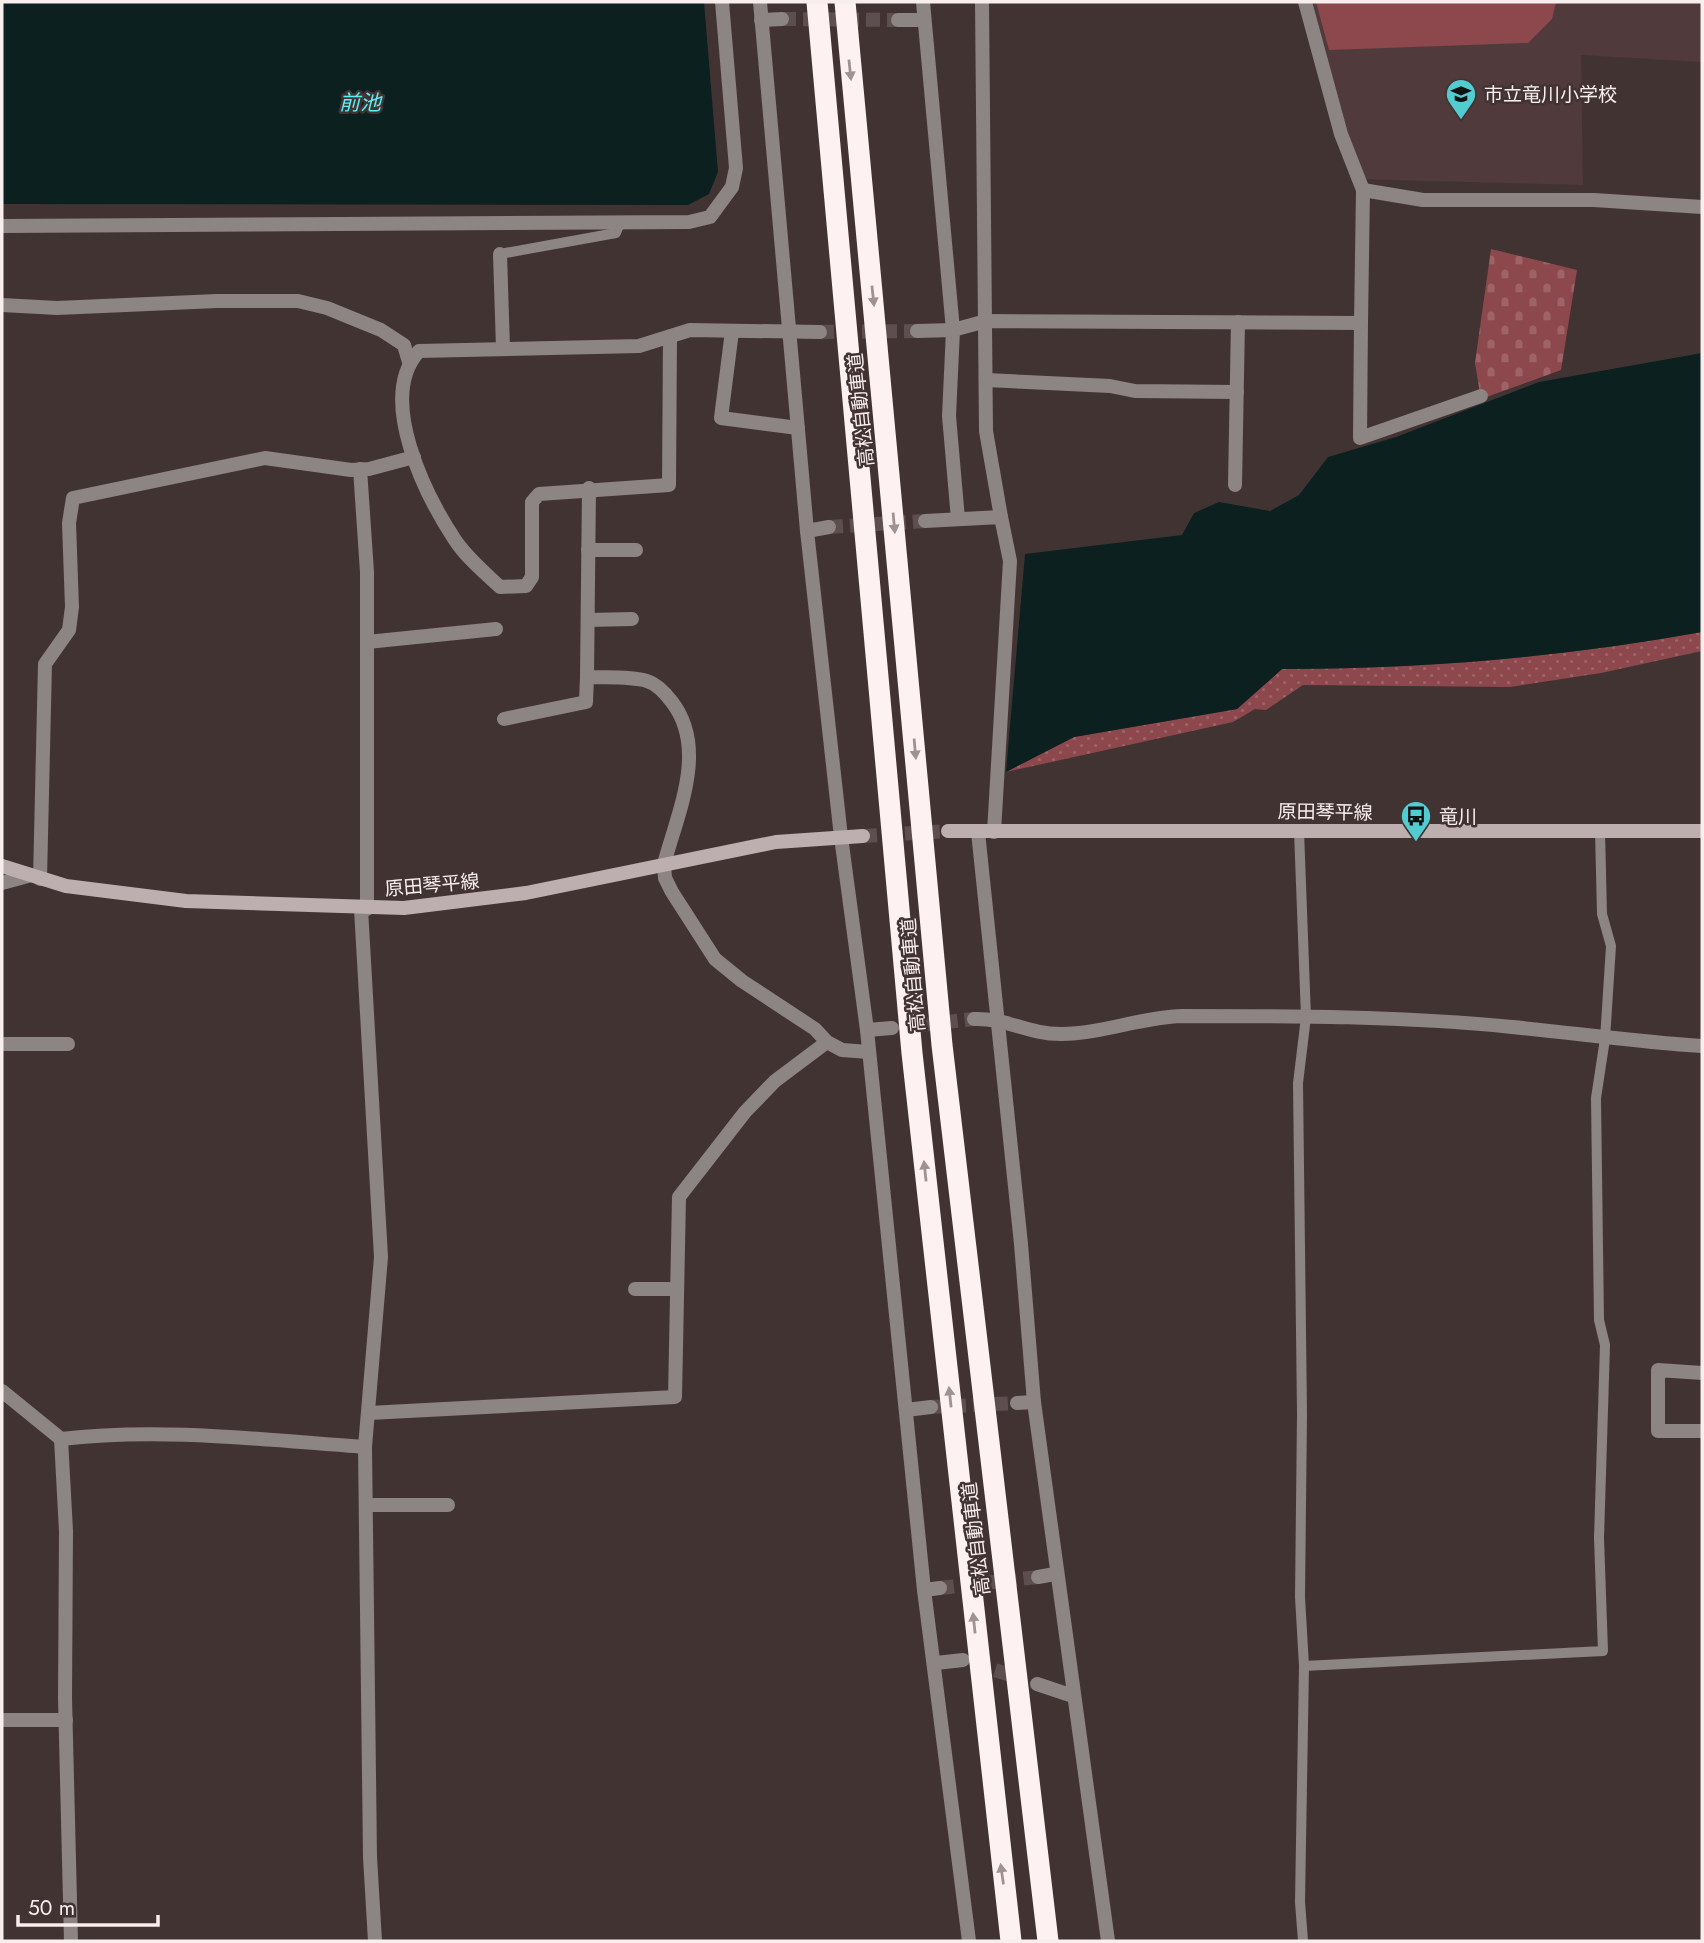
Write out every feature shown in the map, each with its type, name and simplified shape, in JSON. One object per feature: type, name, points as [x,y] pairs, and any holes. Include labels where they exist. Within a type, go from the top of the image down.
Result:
[{"type":"highway","name":"高松自動車道","points":[[817,2],[912,1053],[1011,1941]]},
{"type":"highway","name":"高松自動車道","points":[[845,2],[942,1045],[1048,1941]]},
{"type":"main road","name":"原田琴平線","points":[[948,831],[1702,831]]},
{"type":"main road","name":"原田琴平線","points":[[2,866],[66,886],[186,901],[364,909],[469,902],[776,842],[863,836]]},
{"type":"street","points":[[2,226],[620,223],[689,222],[710,218],[732,187],[736,159],[722,2]]},
{"type":"street","points":[[760,2],[807,531],[841,837],[867,1030],[924,1590],[936,1663],[969,1941]]},
{"type":"street","points":[[923,2],[953,330],[948,416],[958,519]]},
{"type":"street","points":[[982,2],[986,430],[1010,561],[986,832],[998,1018],[1034,1402],[1055,1574],[1108,1941]]},
{"type":"street","points":[[1304,2],[1341,134],[1363,190],[1360,438],[1481,396]]},
{"type":"street","points":[[761,20],[782,19]]},
{"type":"street","points":[[898,20],[924,20]]},
{"type":"street","points":[[1363,190],[1423,200],[1594,200],[1702,207]]},
{"type":"street","points":[[500,254],[503,348]]},
{"type":"street","points":[[2,305],[57,308],[217,301],[298,302],[327,308],[381,330],[404,345],[410,362]]},
{"type":"street","points":[[917,331],[953,330],[986,321],[1361,323]]},
{"type":"street","points":[[1235,485],[1238,322]]},
{"type":"street","points":[[670,336],[669,485],[589,488],[539,494],[532,502],[532,577],[526,586],[500,587],[457,542],[437,510],[414,457],[401,409],[410,362],[419,351],[639,346],[670,336],[690,330],[820,332]]},
{"type":"street","points":[[732,331],[721,418],[798,428]]},
{"type":"street","points":[[986,380],[1110,386],[1135,391],[1237,392]]},
{"type":"street","points":[[2,883],[34,878],[45,664],[69,629],[72,607],[69,523],[73,498],[265,458],[360,469],[414,457]]},
{"type":"street","points":[[360,469],[367,572],[364,909],[381,1257],[365,1447],[370,1857],[375,1941]]},
{"type":"street","points":[[505,719],[586,702],[589,488]]},
{"type":"street","points":[[925,521],[1001,517]]},
{"type":"street","points":[[807,531],[829,527]]},
{"type":"street","points":[[588,550],[636,550]]},
{"type":"street","points":[[588,620],[632,619]]},
{"type":"street","points":[[367,642],[496,629]]},
{"type":"street","points":[[587,677],[649,681],[665,692],[679,711],[691,754],[664,863],[665,878],[715,959],[742,981],[815,1029],[827,1042],[842,1051],[869,1052]]},
{"type":"street","points":[[974,1019],[998,1018],[1032,1032],[1061,1034],[1178,1016],[1306,1017],[1511,1027],[1605,1040],[1702,1046]]},
{"type":"street","points":[[867,1030],[892,1028]]},
{"type":"street","points":[[369,1413],[675,1396],[679,1197],[745,1112],[775,1081],[827,1042]]},
{"type":"street","points":[[2,1044],[68,1044]]},
{"type":"street","points":[[635,1289],[677,1289]]},
{"type":"street","points":[[1702,1373],[1658,1370],[1658,1431],[1702,1432]]},
{"type":"street","points":[[2,1391],[61,1439],[104,1434],[241,1438],[365,1447]]},
{"type":"street","points":[[1017,1403],[1034,1402]]},
{"type":"street","points":[[906,1410],[932,1407]]},
{"type":"street","points":[[61,1439],[66,1531],[66,1720],[71,1941]]},
{"type":"street","points":[[366,1505],[448,1505]]},
{"type":"street","points":[[1038,1577],[1055,1574]]},
{"type":"street","points":[[924,1590],[940,1588]]},
{"type":"street","points":[[936,1663],[963,1660]]},
{"type":"street","points":[[1037,1684],[1073,1696]]},
{"type":"street","points":[[2,1720],[66,1720]]},
{"type":"lane","points":[[500,254],[606,236],[617,233],[620,223]]},
{"type":"lane","points":[[1298,831],[1306,1017],[1298,1083],[1302,1401],[1300,1597],[1304,1666],[1300,1830],[1303,1941]]},
{"type":"lane","points":[[1304,1666],[1603,1651],[1599,1538],[1605,1345],[1599,1320],[1596,1098],[1605,1040],[1611,946],[1602,914],[1600,831]]},
{"type":"shaded area","name":"市立竜川小学校","points":[[1308,2],[1702,2],[1702,62],[1581,55],[1583,185],[1356,179]]},
{"type":"green space","points":[[1316,2],[1556,2],[1552,19],[1528,43],[1329,50]]},
{"type":"green space","points":[[1491,249],[1577,270],[1561,370],[1481,399],[1475,363]]},
{"type":"green space","points":[[1702,632],[1702,651],[1601,673],[1510,687],[1303,685],[1266,710],[1255,709],[1233,722],[1006,772],[1074,737],[1237,709],[1282,669],[1387,667],[1493,660]]},
{"type":"water","name":"前池","points":[[2,2],[704,2],[718,172],[709,194],[688,205],[2,204]]},
{"type":"water","points":[[1702,353],[1702,632],[1493,660],[1388,667],[1282,669],[1237,709],[1074,737],[1006,772],[1025,554],[1182,535],[1194,513],[1219,502],[1270,511],[1299,495],[1328,457],[1396,437],[1539,382]]},
{"type":"tunnel","points":[[782,19],[898,20]]},
{"type":"tunnel","points":[[820,332],[917,331]]},
{"type":"tunnel","points":[[829,527],[925,521]]},
{"type":"tunnel","points":[[863,836],[948,831]]},
{"type":"tunnel","points":[[902,1027],[974,1019]]},
{"type":"tunnel","points":[[931,1407],[1017,1403]]},
{"type":"tunnel","points":[[940,1588],[1038,1577]]},
{"type":"tunnel","points":[[975,1664],[1023,1679]]},
{"type":"place","name":"市立竜川小学校","points":[[1461,121]]},
{"type":"place","name":"竜川","points":[[1416,843]]}]
